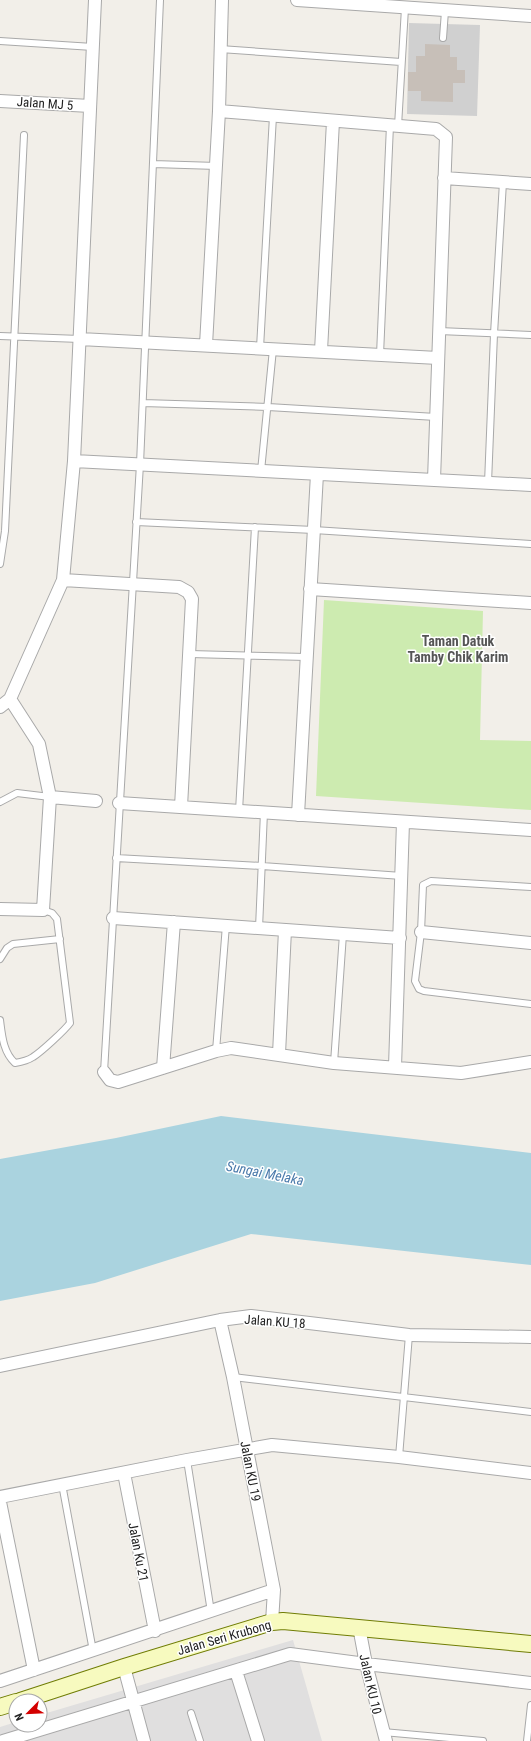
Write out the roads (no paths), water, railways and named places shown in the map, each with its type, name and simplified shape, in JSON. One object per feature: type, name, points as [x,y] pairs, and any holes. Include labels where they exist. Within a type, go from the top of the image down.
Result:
[{"type":"street","points":[[0,707],[10,699],[62,580],[74,461],[95,0]]},
{"type":"street","points":[[206,345],[217,166],[222,0]]},
{"type":"street","points":[[298,0],[531,16]]},
{"type":"street","name":"Jalan MJ 5","points":[[0,101],[90,106]]},
{"type":"street","points":[[219,111],[436,129],[442,132],[446,137],[434,480]]},
{"type":"street","points":[[321,352],[333,120]]},
{"type":"street","points":[[444,178],[531,184]]},
{"type":"street","points":[[80,339],[438,358]]},
{"type":"street","points":[[74,461],[531,485]]},
{"type":"street","points":[[298,815],[317,474]]},
{"type":"street","points":[[62,580],[179,587],[188,592],[192,599],[181,807]]},
{"type":"street","points":[[310,589],[531,603]]},
{"type":"street","points":[[0,909],[43,910],[50,797],[40,744],[10,699]]},
{"type":"street","points":[[50,797],[96,801]]},
{"type":"street","points":[[119,803],[531,830]]},
{"type":"street","points":[[395,1067],[403,822]]},
{"type":"street","points":[[113,918],[400,938]]},
{"type":"street","points":[[163,1068],[174,922]]},
{"type":"street","points":[[279,1054],[285,930]]},
{"type":"street","points":[[421,932],[531,943]]},
{"type":"street","points":[[104,1072],[110,1080],[118,1082],[216,1051],[231,1048],[334,1063],[461,1073],[531,1062]]},
{"type":"street","name":"Jalan KU 18","points":[[0,1366],[220,1320],[251,1316],[409,1335],[531,1337]]},
{"type":"street","name":"Jalan KU 19","points":[[220,1320],[233,1377],[274,1590],[272,1622]]},
{"type":"street","points":[[0,1497],[187,1460],[246,1449],[272,1446],[399,1457],[531,1473]]},
{"type":"street","name":"Jalan Ku 21","points":[[124,1473],[155,1631]]},
{"type":"street","points":[[0,1502],[34,1670]]},
{"type":"street","points":[[0,1681],[155,1631],[274,1590]]},
{"type":"street","name":"Jalan Seri Krubong","points":[[44,1693],[272,1622],[283,1621],[358,1627],[531,1644]]},
{"type":"street","name":"Jalan KU 10","points":[[358,1627],[384,1736]]},
{"type":"street","points":[[3,1741],[290,1654],[531,1683]]},
{"type":"street","points":[[124,1667],[144,1741]]},
{"type":"street","points":[[236,1670],[258,1741]]},
{"type":"lane","points":[[104,1072],[140,464],[160,0]]},
{"type":"lane","points":[[380,355],[394,125],[405,8]]},
{"type":"lane","points":[[443,38],[445,11]]},
{"type":"lane","points":[[0,41],[93,46]]},
{"type":"lane","points":[[220,49],[401,62]]},
{"type":"lane","points":[[260,348],[273,116]]},
{"type":"lane","points":[[0,564],[5,531],[24,135]]},
{"type":"lane","points":[[153,164],[217,166]]},
{"type":"lane","points":[[488,483],[494,334],[503,182]]},
{"type":"lane","points":[[439,331],[531,336]]},
{"type":"lane","points":[[0,336],[80,339]]},
{"type":"lane","points":[[261,471],[273,349]]},
{"type":"lane","points":[[142,403],[268,407],[436,417]]},
{"type":"lane","points":[[136,522],[314,530],[531,544]]},
{"type":"lane","points":[[239,811],[255,527]]},
{"type":"lane","points":[[190,654],[307,657]]},
{"type":"lane","points":[[0,802],[16,793],[50,797]]},
{"type":"lane","points":[[259,928],[264,812]]},
{"type":"lane","points":[[116,858],[402,876]]},
{"type":"lane","points":[[531,886],[431,881],[423,885],[421,932],[415,981],[419,989],[424,992],[531,1004]]},
{"type":"lane","points":[[0,1020],[8,1058],[15,1063],[24,1062],[33,1057],[66,1029],[70,1023],[57,918],[52,913],[43,910]]},
{"type":"lane","points":[[216,1051],[226,925]]},
{"type":"lane","points":[[334,1063],[343,934]]},
{"type":"lane","points":[[0,959],[7,948],[13,944],[60,939]]},
{"type":"lane","points":[[399,1457],[409,1335]]},
{"type":"lane","points":[[233,1377],[531,1412]]},
{"type":"lane","points":[[187,1460],[211,1612]]},
{"type":"lane","points":[[62,1484],[93,1651]]},
{"type":"lane","points":[[527,1741],[531,1705]]},
{"type":"lane","points":[[191,1712],[200,1741]]},
{"type":"lane","points":[[384,1736],[483,1741]]},
{"type":"water","name":"Sungai Melaka","points":[[221,1116],[531,1153],[531,1265],[251,1234],[95,1283],[0,1301],[0,1159],[116,1138]]},
{"type":"district","name":"Taman Datuk Tamby Chik Karim","points":[[458,650]]}]
